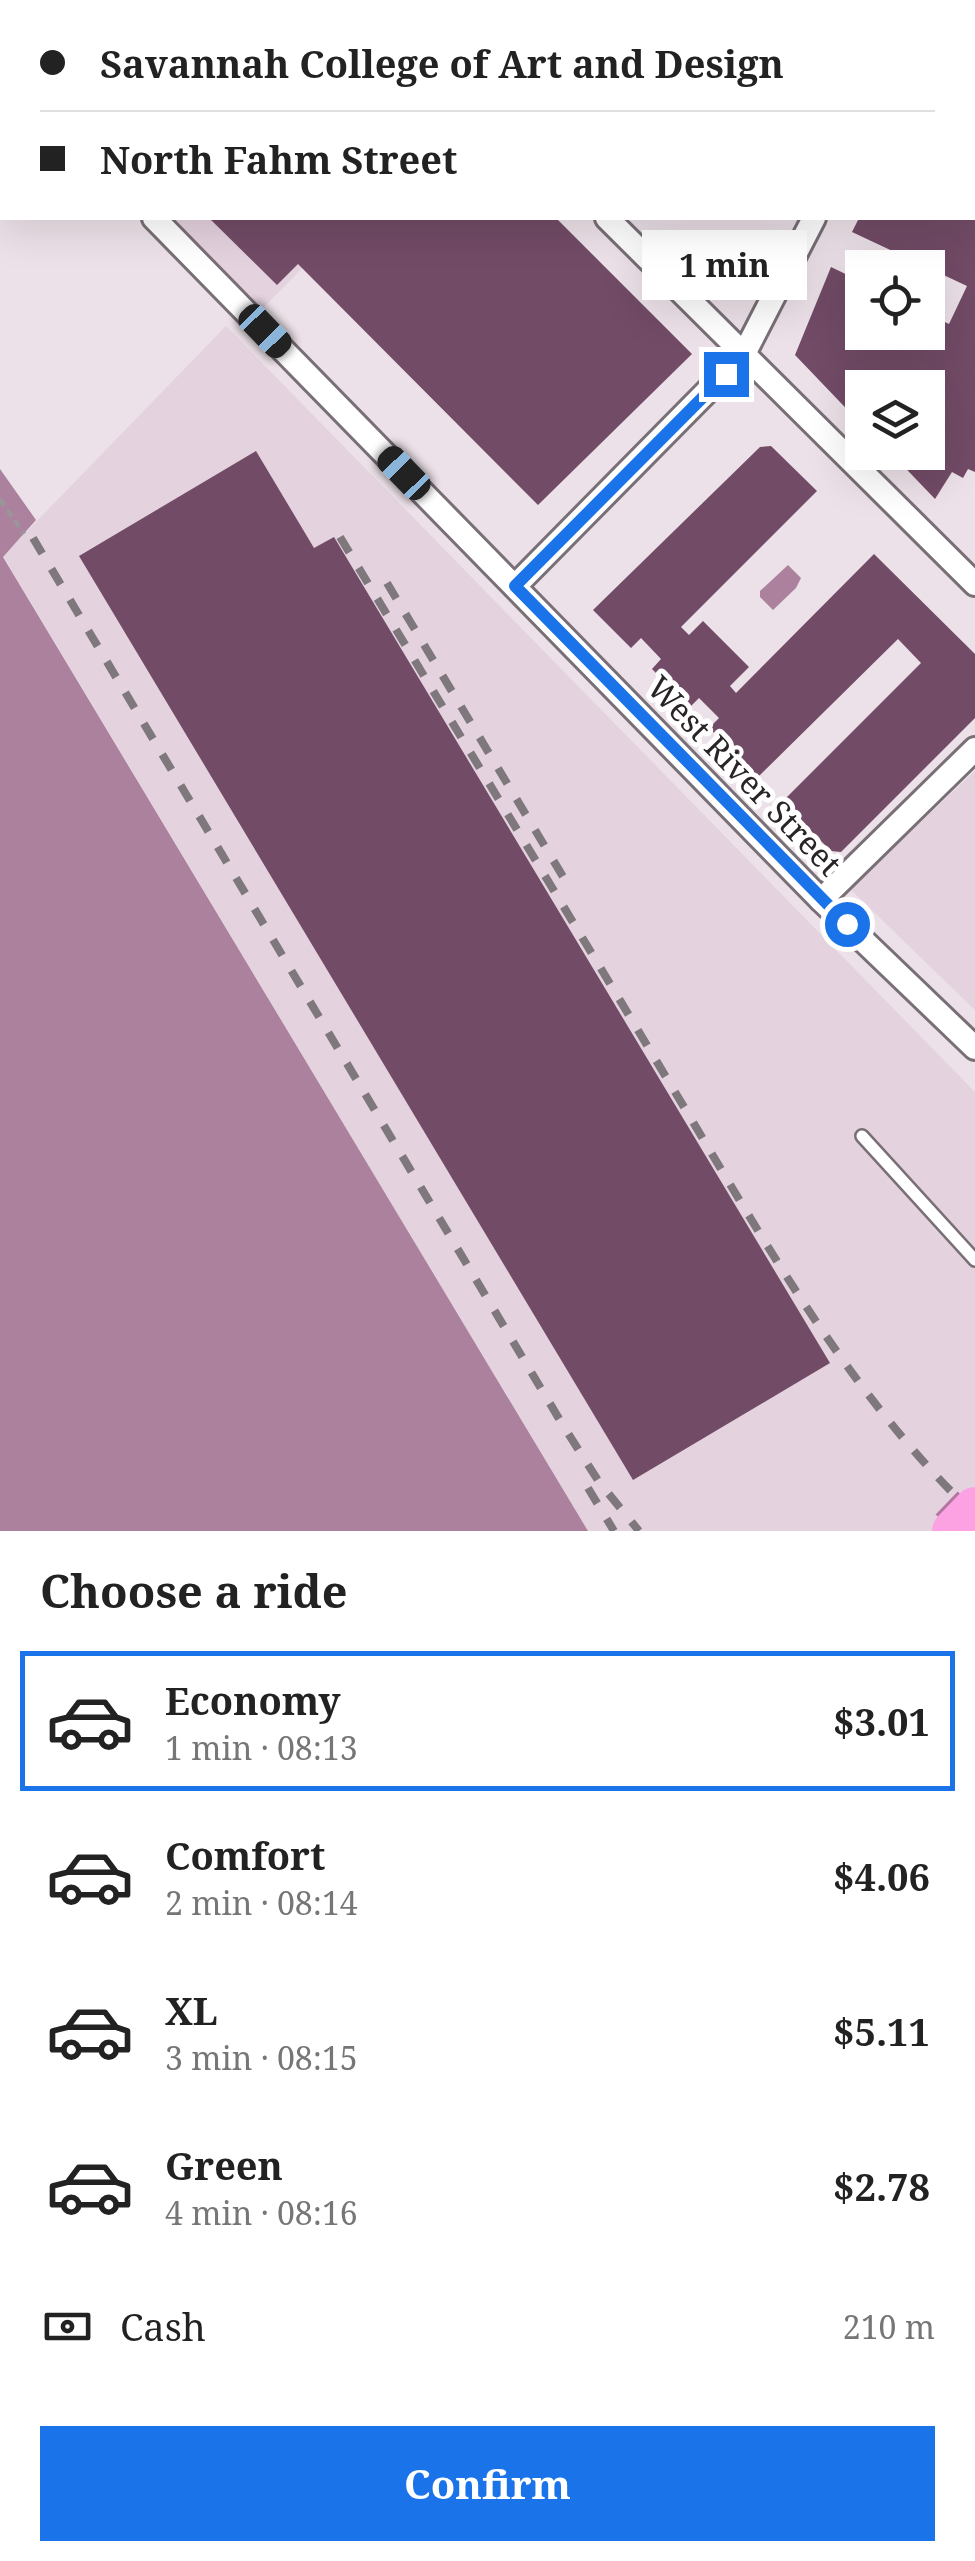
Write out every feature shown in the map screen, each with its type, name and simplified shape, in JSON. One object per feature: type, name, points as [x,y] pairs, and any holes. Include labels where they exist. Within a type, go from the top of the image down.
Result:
[{"type":"highway","points":[[953,1531],[975,1508]]},
{"type":"street","name":"West River Street","points":[[156,220],[822,900],[975,1048]]},
{"type":"street","points":[[609,220],[975,584]]},
{"type":"street","points":[[515,586],[744,354],[813,220]]},
{"type":"street","points":[[822,900],[975,749]]},
{"type":"lane","points":[[862,1136],[975,1260]]},
{"type":"path","points":[[0,498],[24,534]]},
{"type":"shaded area","points":[[169,220],[350,220],[258,313]]},
{"type":"shaded area","points":[[226,326],[975,1092],[975,1531],[588,1531],[3,556]]},
{"type":"shaded area","points":[[0,469],[36,520],[3,557],[588,1531],[0,1531]]},
{"type":"shaded area","points":[[788,565],[801,578],[773,610],[760,597],[760,591]]},
{"type":"shaded area","points":[[975,771],[975,1010],[850,889]]},
{"type":"building","points":[[211,220],[558,220],[692,354],[538,505],[298,264],[277,285]]},
{"type":"building","points":[[858,220],[975,220],[975,472],[968,469],[963,478],[952,472],[935,499],[907,470],[945,470],[945,370],[845,370],[845,407],[795,355],[831,267],[845,274],[845,350],[945,350],[945,322],[949,324],[967,286],[945,276],[945,250],[890,250],[852,232]]},
{"type":"building","points":[[771,446],[817,491],[681,627],[689,635],[703,621],[749,667],[730,686],[736,693],[874,554],[975,654],[975,718],[841,852],[831,851],[782,802],[921,663],[898,639],[758,777],[709,728],[719,718],[699,698],[690,707],[652,669],[661,659],[641,638],[631,648],[593,610],[760,447]]},
{"type":"building","points":[[256,451],[314,548],[334,537],[830,1363],[633,1480],[79,556]]},
{"type":"railway","points":[[340,537],[808,1309],[886,1417],[975,1515]]},
{"type":"railway","points":[[33,538],[564,1427],[599,1482],[639,1531]]},
{"type":"railway","points":[[387,583],[571,890]]},
{"type":"railway","points":[[588,1488],[614,1531]]},
{"type":"route","points":[[726,374],[515,586],[847,924]]}]
